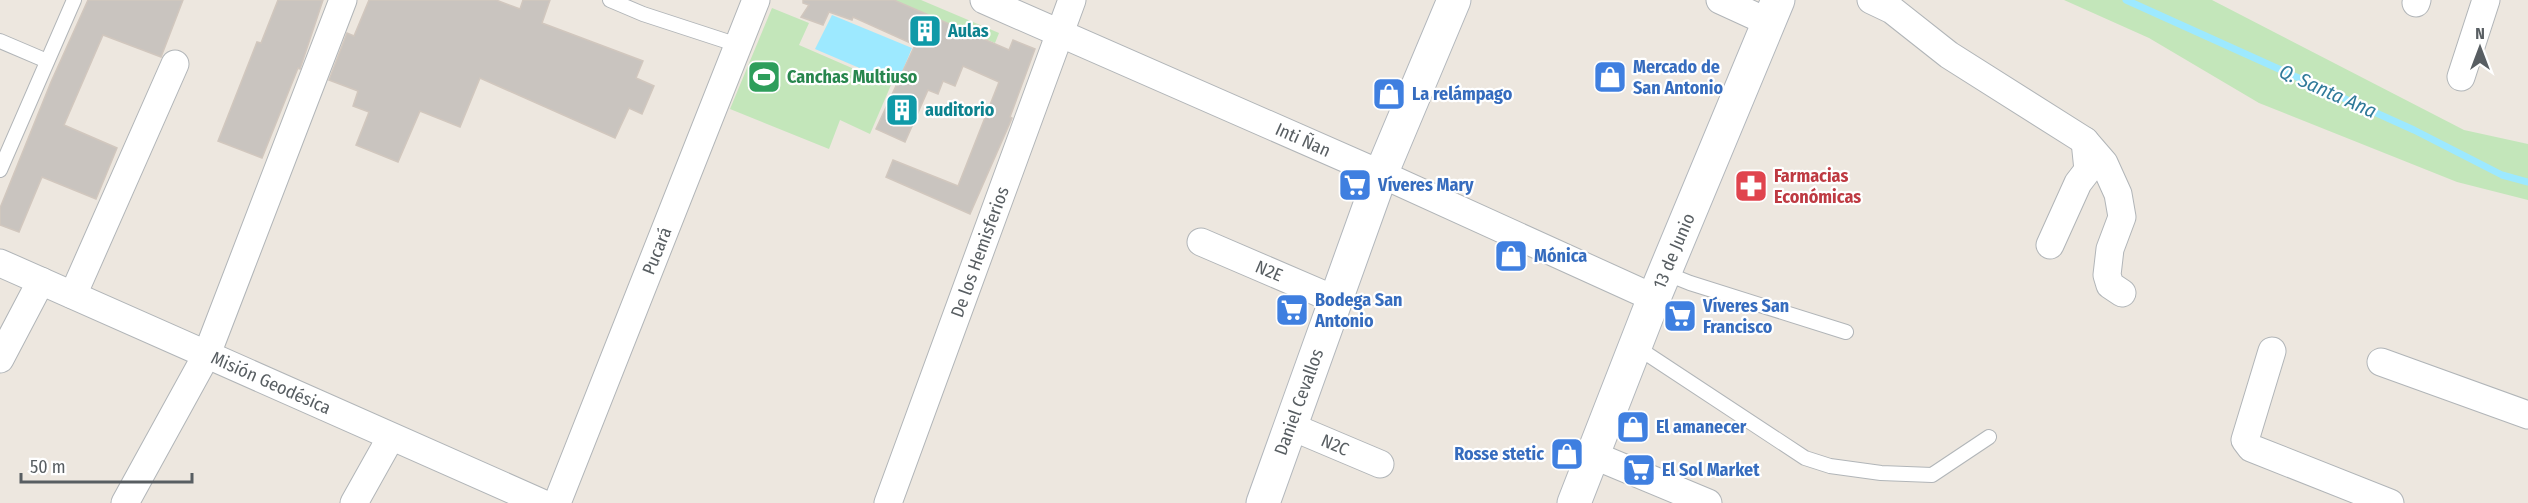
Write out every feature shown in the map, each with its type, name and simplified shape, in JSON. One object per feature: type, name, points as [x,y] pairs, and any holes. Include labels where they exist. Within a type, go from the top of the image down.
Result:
[{"type":"street","points":[[126,503],[207,354],[343,0]]},
{"type":"street","name":"Pucará","points":[[557,503],[756,0]]},
{"type":"street","name":"Inti Ñan","points":[[984,0],[1381,174],[1660,285]]},
{"type":"street","name":"De los Hemisferios","points":[[888,503],[1072,0]]},
{"type":"street","name":"Daniel Cevallos","points":[[1263,503],[1381,174],[1454,0]]},
{"type":"street","points":[[1720,0],[1773,11]]},
{"type":"street","points":[[1871,0],[1892,10],[1949,55],[2085,141],[2104,163],[2118,194],[2122,217],[2106,268],[2110,285],[2122,293]]},
{"type":"street","points":[[2461,77],[2486,0]]},
{"type":"street","name":"13 de Junio","points":[[1574,503],[1635,346],[1773,11]]},
{"type":"street","points":[[73,295],[176,64]]},
{"type":"street","points":[[2050,245],[2078,183],[2088,170],[2085,141]]},
{"type":"street","name":"N2E","points":[[1202,242],[1336,300]]},
{"type":"street","name":"Misión Geodésica","points":[[0,263],[542,503]]},
{"type":"street","points":[[0,359],[41,281]]},
{"type":"street","points":[[2272,351],[2245,440],[2251,448],[2390,503]]},
{"type":"street","points":[[2381,362],[2528,416]]},
{"type":"street","name":"N2C","points":[[1290,426],[1380,464]]},
{"type":"street","points":[[354,503],[391,437]]},
{"type":"street","points":[[1593,455],[1708,503]]},
{"type":"lane","points":[[0,170],[74,0]]},
{"type":"lane","points":[[610,0],[643,14],[738,45]]},
{"type":"lane","points":[[0,41],[47,62]]},
{"type":"lane","points":[[1660,285],[1690,283],[1846,332]]},
{"type":"lane","points":[[1635,346],[1805,458],[1830,466],[1881,473],[1932,475],[1989,437]]},
{"type":"green space","points":[[893,0],[921,0],[999,33],[995,43]]},
{"type":"green space","points":[[2064,0],[2212,0],[2464,130],[2528,144],[2528,200],[2457,182],[2259,103],[2149,38]]},
{"type":"green space","points":[[772,8],[809,23],[799,45],[891,85],[870,134],[840,120],[829,149],[730,109]]},
{"type":"water","points":[[832,15],[912,48],[897,84],[815,49]]},
{"type":"building","points":[[88,0],[183,0],[161,57],[103,35],[64,125],[117,148],[96,199],[42,177],[19,232],[0,225],[0,208],[51,82]]},
{"type":"building","points":[[278,0],[323,0],[300,69],[298,68],[262,158],[218,141],[257,42],[261,43]]},
{"type":"building","points":[[369,0],[496,0],[520,9],[523,0],[550,0],[542,23],[643,61],[636,78],[654,86],[642,114],[629,108],[615,138],[480,78],[460,127],[420,111],[398,162],[356,145],[369,112],[353,106],[358,91],[329,80],[347,33],[354,36]]},
{"type":"building","points":[[803,0],[894,0],[1009,50],[1013,40],[1035,49],[1010,117],[1012,118],[970,214],[886,177],[893,160],[958,186],[999,82],[963,66],[955,86],[943,81],[938,94],[928,90],[905,142],[876,129],[915,45],[853,17],[852,20],[829,12],[823,25],[801,17],[809,5],[803,3]]},
{"type":"waterway","name":"Q. Santa Ana","points":[[2126,0],[2414,130],[2502,175],[2528,182]]},
{"type":"place","name":"Aulas","points":[[925,31]]},
{"type":"place","name":"Canchas Multiuso","points":[[764,77]]},
{"type":"place","name":"Mercado de San Antonio","points":[[1610,77]]},
{"type":"place","name":"La relámpago","points":[[1389,94]]},
{"type":"place","name":"auditorio","points":[[902,110]]},
{"type":"place","name":"Víveres Mary","points":[[1355,185]]},
{"type":"place","name":"Farmacias Económicas","points":[[1751,186]]},
{"type":"place","name":"Mónica","points":[[1511,256]]},
{"type":"place","name":"Bodega San Antonio","points":[[1292,310]]},
{"type":"place","name":"Víveres San Francisco","points":[[1680,316]]},
{"type":"place","name":"El amanecer","points":[[1633,427]]},
{"type":"place","name":"Rosse stetic","points":[[1567,454]]},
{"type":"place","name":"El Sol Market","points":[[1639,470]]}]
